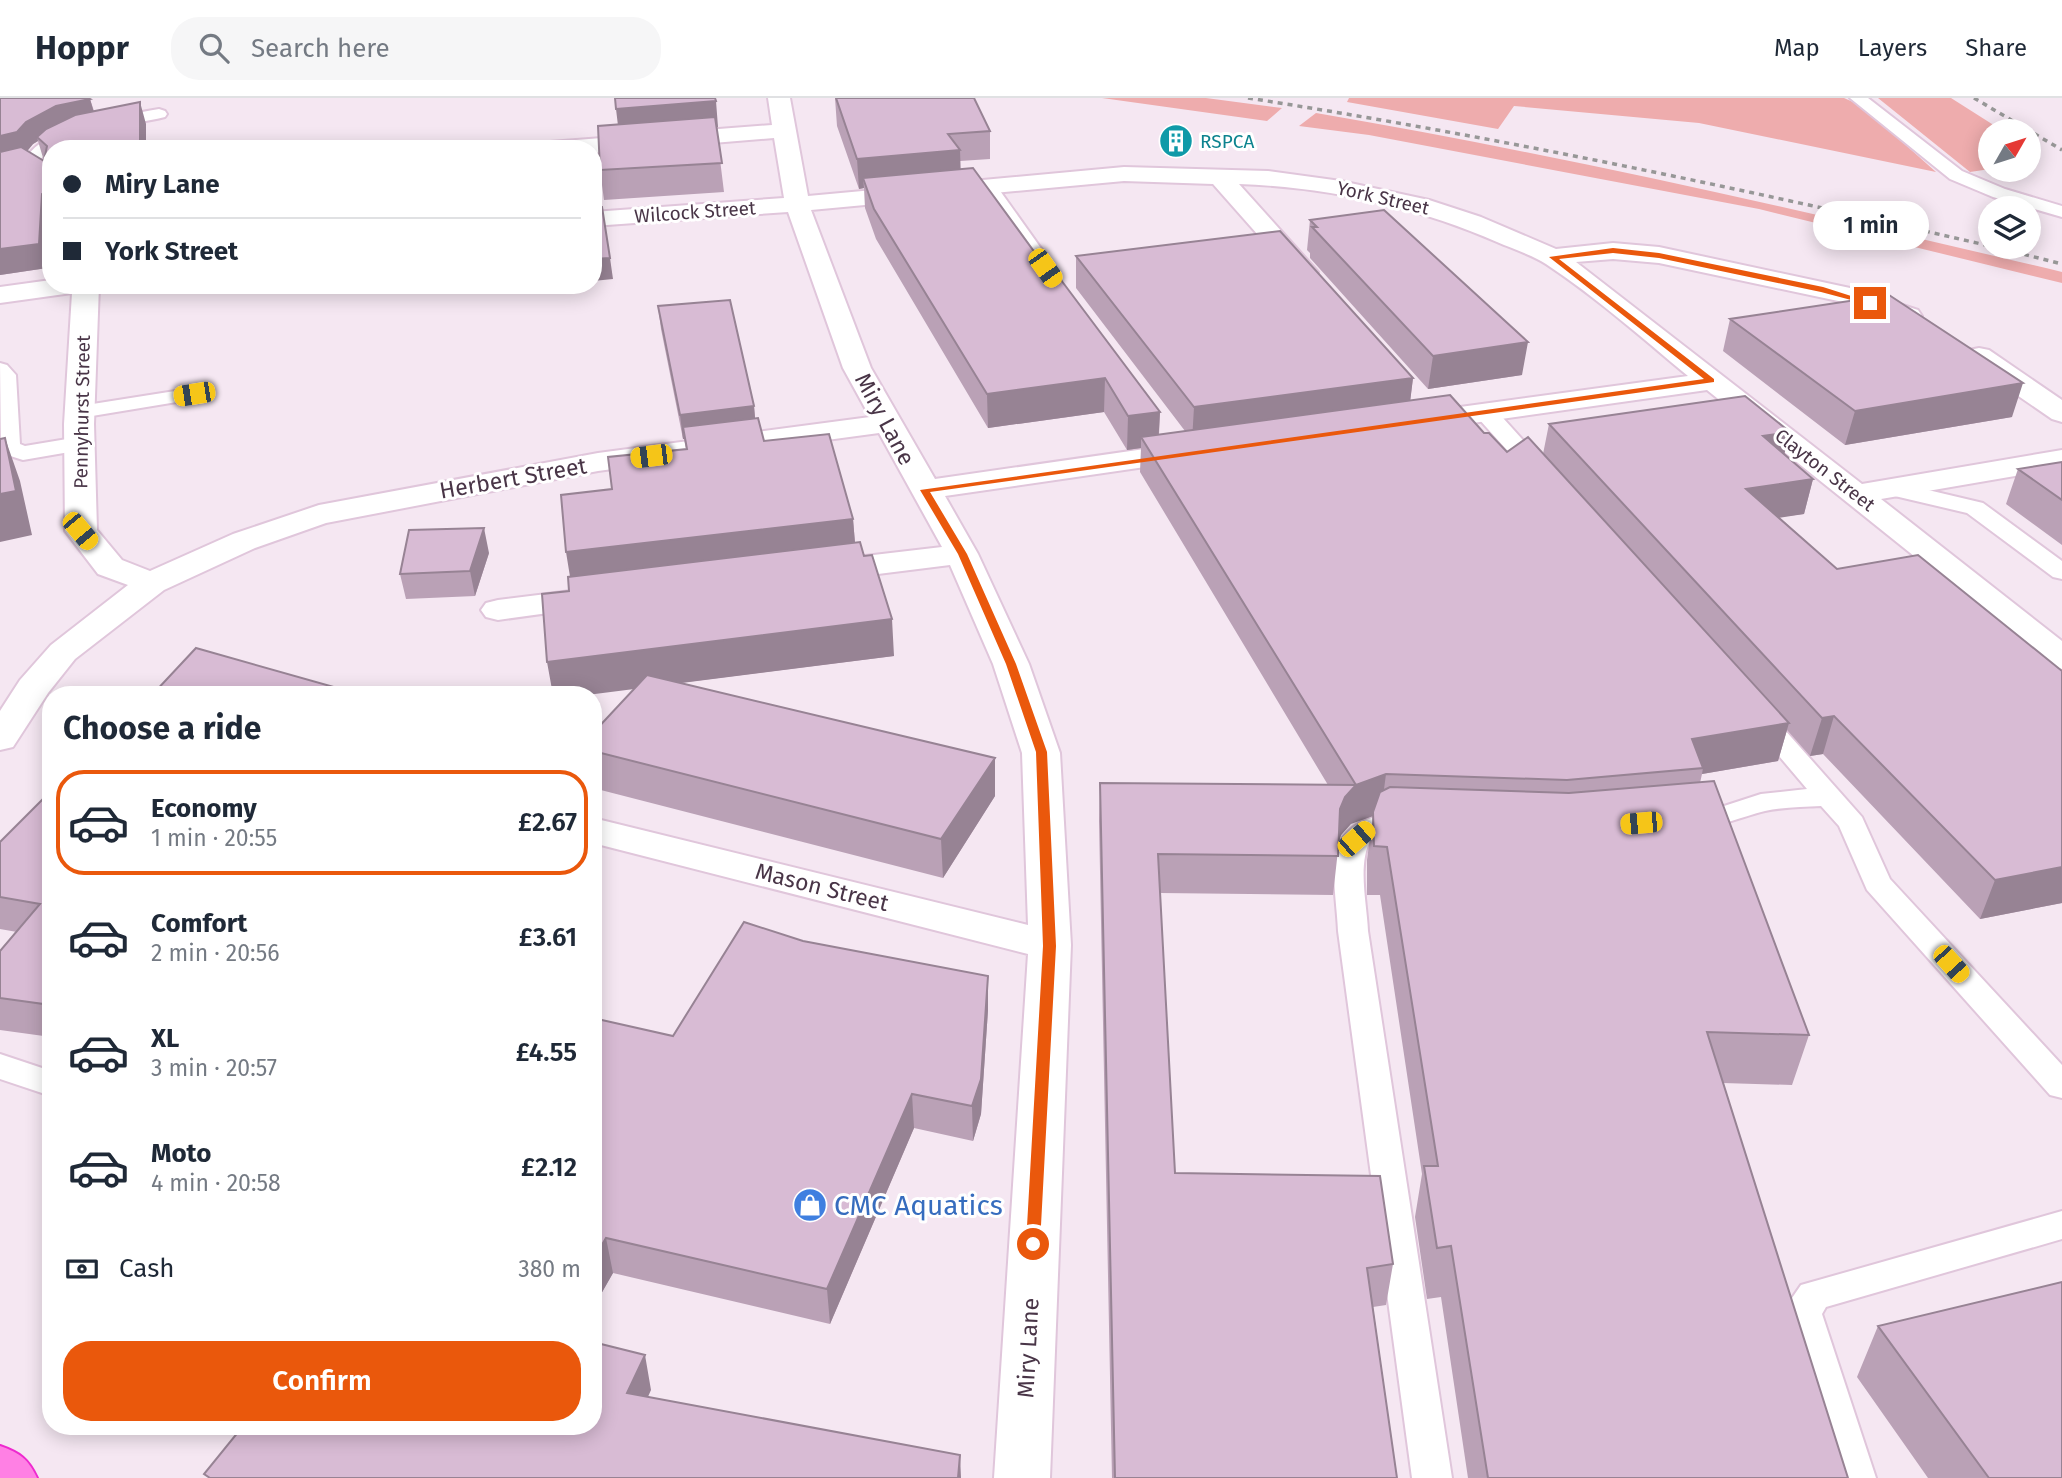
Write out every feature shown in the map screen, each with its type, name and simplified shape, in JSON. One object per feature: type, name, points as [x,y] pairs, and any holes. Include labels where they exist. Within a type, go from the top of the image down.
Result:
[{"type":"highway","points":[[0,1470],[9,1478]]},
{"type":"street","name":"Miry Lane","points":[[779,98],[797,204],[857,368],[962,554],[1011,664],[1041,752],[1050,946],[1022,1478]]},
{"type":"street","points":[[602,145],[783,131]]},
{"type":"street","name":"York Street","points":[[797,204],[1125,174],[1218,175],[1299,181],[1396,199],[1472,222],[1553,257],[1613,251],[1670,257],[1850,296],[1934,327]]},
{"type":"street","points":[[1218,175],[1318,287]]},
{"type":"street","name":"Wilcock Street","points":[[602,218],[797,204]]},
{"type":"street","name":"Clayton Street","points":[[1553,257],[2062,658]]},
{"type":"street","points":[[0,295],[42,289]]},
{"type":"street","name":"Pennyhurst Street","points":[[86,294],[79,444],[80,531],[110,567],[152,583]]},
{"type":"street","points":[[1959,342],[2057,406]]},
{"type":"street","points":[[1382,427],[1427,409],[1486,413],[1712,381]]},
{"type":"street","name":"Herbert Street","points":[[3,730],[63,652],[152,583],[244,541],[319,515],[598,463],[888,424]]},
{"type":"street","points":[[924,490],[1173,442],[1222,448]]},
{"type":"street","points":[[1856,494],[2062,459]]},
{"type":"street","points":[[798,574],[962,554]]},
{"type":"street","points":[[498,610],[621,595]]},
{"type":"street","name":"Mason Street","points":[[602,832],[1050,946]]},
{"type":"lane","points":[[1858,98],[1956,175],[1999,193],[2062,212]]},
{"type":"lane","points":[[55,140],[73,132],[159,114]]},
{"type":"lane","points":[[31,161],[35,152],[42,147]]},
{"type":"lane","points":[[11,166],[31,161]]},
{"type":"lane","points":[[31,161],[42,169]]},
{"type":"lane","points":[[987,185],[1045,268]]},
{"type":"lane","points":[[0,369],[6,375],[9,448],[23,453],[79,444]]},
{"type":"lane","points":[[80,412],[194,394]]},
{"type":"lane","points":[[1486,413],[1559,494]]},
{"type":"lane","points":[[1890,488],[1945,499],[1975,509],[2062,572]]},
{"type":"lane","points":[[1739,695],[1852,823],[1877,883],[2062,1086]]},
{"type":"lane","points":[[1655,822],[1724,816],[1760,803],[1829,796]]},
{"type":"lane","points":[[1432,1478],[1353,931],[1351,859],[1356,839],[1367,829],[1381,824],[1436,826]]},
{"type":"lane","points":[[0,1066],[42,1081]]},
{"type":"lane","points":[[1856,1478],[1802,1311],[1814,1296],[2062,1225]]},
{"type":"shaded area","points":[[1102,98],[1206,98],[1282,108],[1267,121]]},
{"type":"shaded area","points":[[1349,98],[1844,98],[1862,106],[1936,172],[1699,123],[1514,106],[1498,129],[1347,102]]},
{"type":"shaded area","points":[[1878,98],[1951,98],[1984,119],[1978,119],[1978,171],[1970,172]]},
{"type":"shaded area","points":[[1316,113],[1597,167],[1978,252],[1978,259],[2006,259],[2062,272],[2062,283],[1759,209],[1369,135],[1299,126]]},
{"type":"building","points":[[0,98],[90,99],[56,106],[26,122],[17,132],[0,136]]},
{"type":"building","points":[[615,98],[715,98],[716,101],[616,109]]},
{"type":"building","points":[[836,98],[974,98],[990,131],[948,134],[960,150],[857,159]]},
{"type":"building","points":[[140,102],[140,140],[42,142],[37,137],[46,129],[75,115]]},
{"type":"building","points":[[715,117],[722,163],[602,170],[602,140],[599,140],[598,126]]},
{"type":"building","points":[[21,147],[42,160],[39,244],[0,249],[0,152]]},
{"type":"building","points":[[973,168],[1041,261],[1046,260],[1160,412],[1128,416],[1105,378],[987,394],[874,209],[863,178]]},
{"type":"building","points":[[602,207],[610,258],[602,258]]},
{"type":"building","points":[[1384,210],[1528,342],[1433,356],[1312,227],[1317,227],[1310,220]]},
{"type":"building","points":[[1280,231],[1413,378],[1194,407],[1076,256]]},
{"type":"building","points":[[1889,295],[2023,383],[1855,411],[1730,319]]},
{"type":"building","points":[[730,300],[754,406],[680,415],[658,306]]},
{"type":"building","points":[[1450,395],[1484,433],[1489,433],[1507,452],[1528,437],[1789,723],[1692,739],[1703,768],[1567,780],[1386,774],[1356,785],[1141,437]]},
{"type":"building","points":[[1745,396],[1790,432],[1763,436],[1813,479],[1746,489],[1837,569],[1918,555],[2062,671],[2062,867],[1995,880],[1834,716],[1822,718],[1549,424]]},
{"type":"building","points":[[758,418],[764,441],[829,434],[853,519],[566,552],[561,495],[612,489],[608,457],[687,449],[683,427]]},
{"type":"building","points":[[5,438],[16,491],[0,494],[0,439]]},
{"type":"building","points":[[2062,462],[2062,500],[2018,469]]},
{"type":"building","points":[[484,528],[470,571],[400,574],[409,530]]},
{"type":"building","points":[[860,542],[864,556],[872,555],[892,619],[547,662],[542,594],[569,591],[568,577]]},
{"type":"building","points":[[196,648],[330,686],[160,686]]},
{"type":"building","points":[[647,675],[995,758],[941,839],[602,753],[602,723]]},
{"type":"building","points":[[1714,781],[1809,1035],[1707,1032],[1848,1478],[1488,1478],[1451,1246],[1437,1248],[1424,1166],[1438,1166],[1387,847],[1374,846],[1373,812],[1380,792],[1390,787],[1569,793]]},
{"type":"building","points":[[1100,783],[1356,785],[1345,797],[1340,809],[1338,856],[1158,854],[1175,1173],[1380,1176],[1393,1264],[1367,1268],[1397,1478],[1115,1478]]},
{"type":"building","points":[[42,800],[42,1004],[0,998],[0,951],[40,904],[0,897],[0,842]]},
{"type":"building","points":[[744,922],[803,941],[988,976],[981,1079],[972,1106],[912,1094],[827,1289],[606,1238],[602,1245],[602,1020],[673,1036]]},
{"type":"building","points":[[2062,1282],[2062,1478],[1989,1478],[1878,1326]]},
{"type":"building","points":[[602,1344],[645,1355],[627,1393],[960,1455],[958,1478],[210,1478],[204,1474],[236,1435],[602,1435]]},
{"type":"railway","points":[[1248,98],[1620,165],[1978,243]]},
{"type":"railway","points":[[1974,98],[2062,150]]},
{"type":"railway","points":[[2041,259],[2062,264]]},
{"type":"place","name":"RSPCA","points":[[1176,141]]},
{"type":"place","name":"CMC Aquatics","points":[[810,1205]]},
{"type":"route","points":[[1033,1244],[1050,946],[1041,752],[1011,664],[962,554],[924,490],[1712,381],[1553,257],[1613,251],[1659,255],[1850,296],[1870,303]]}]
